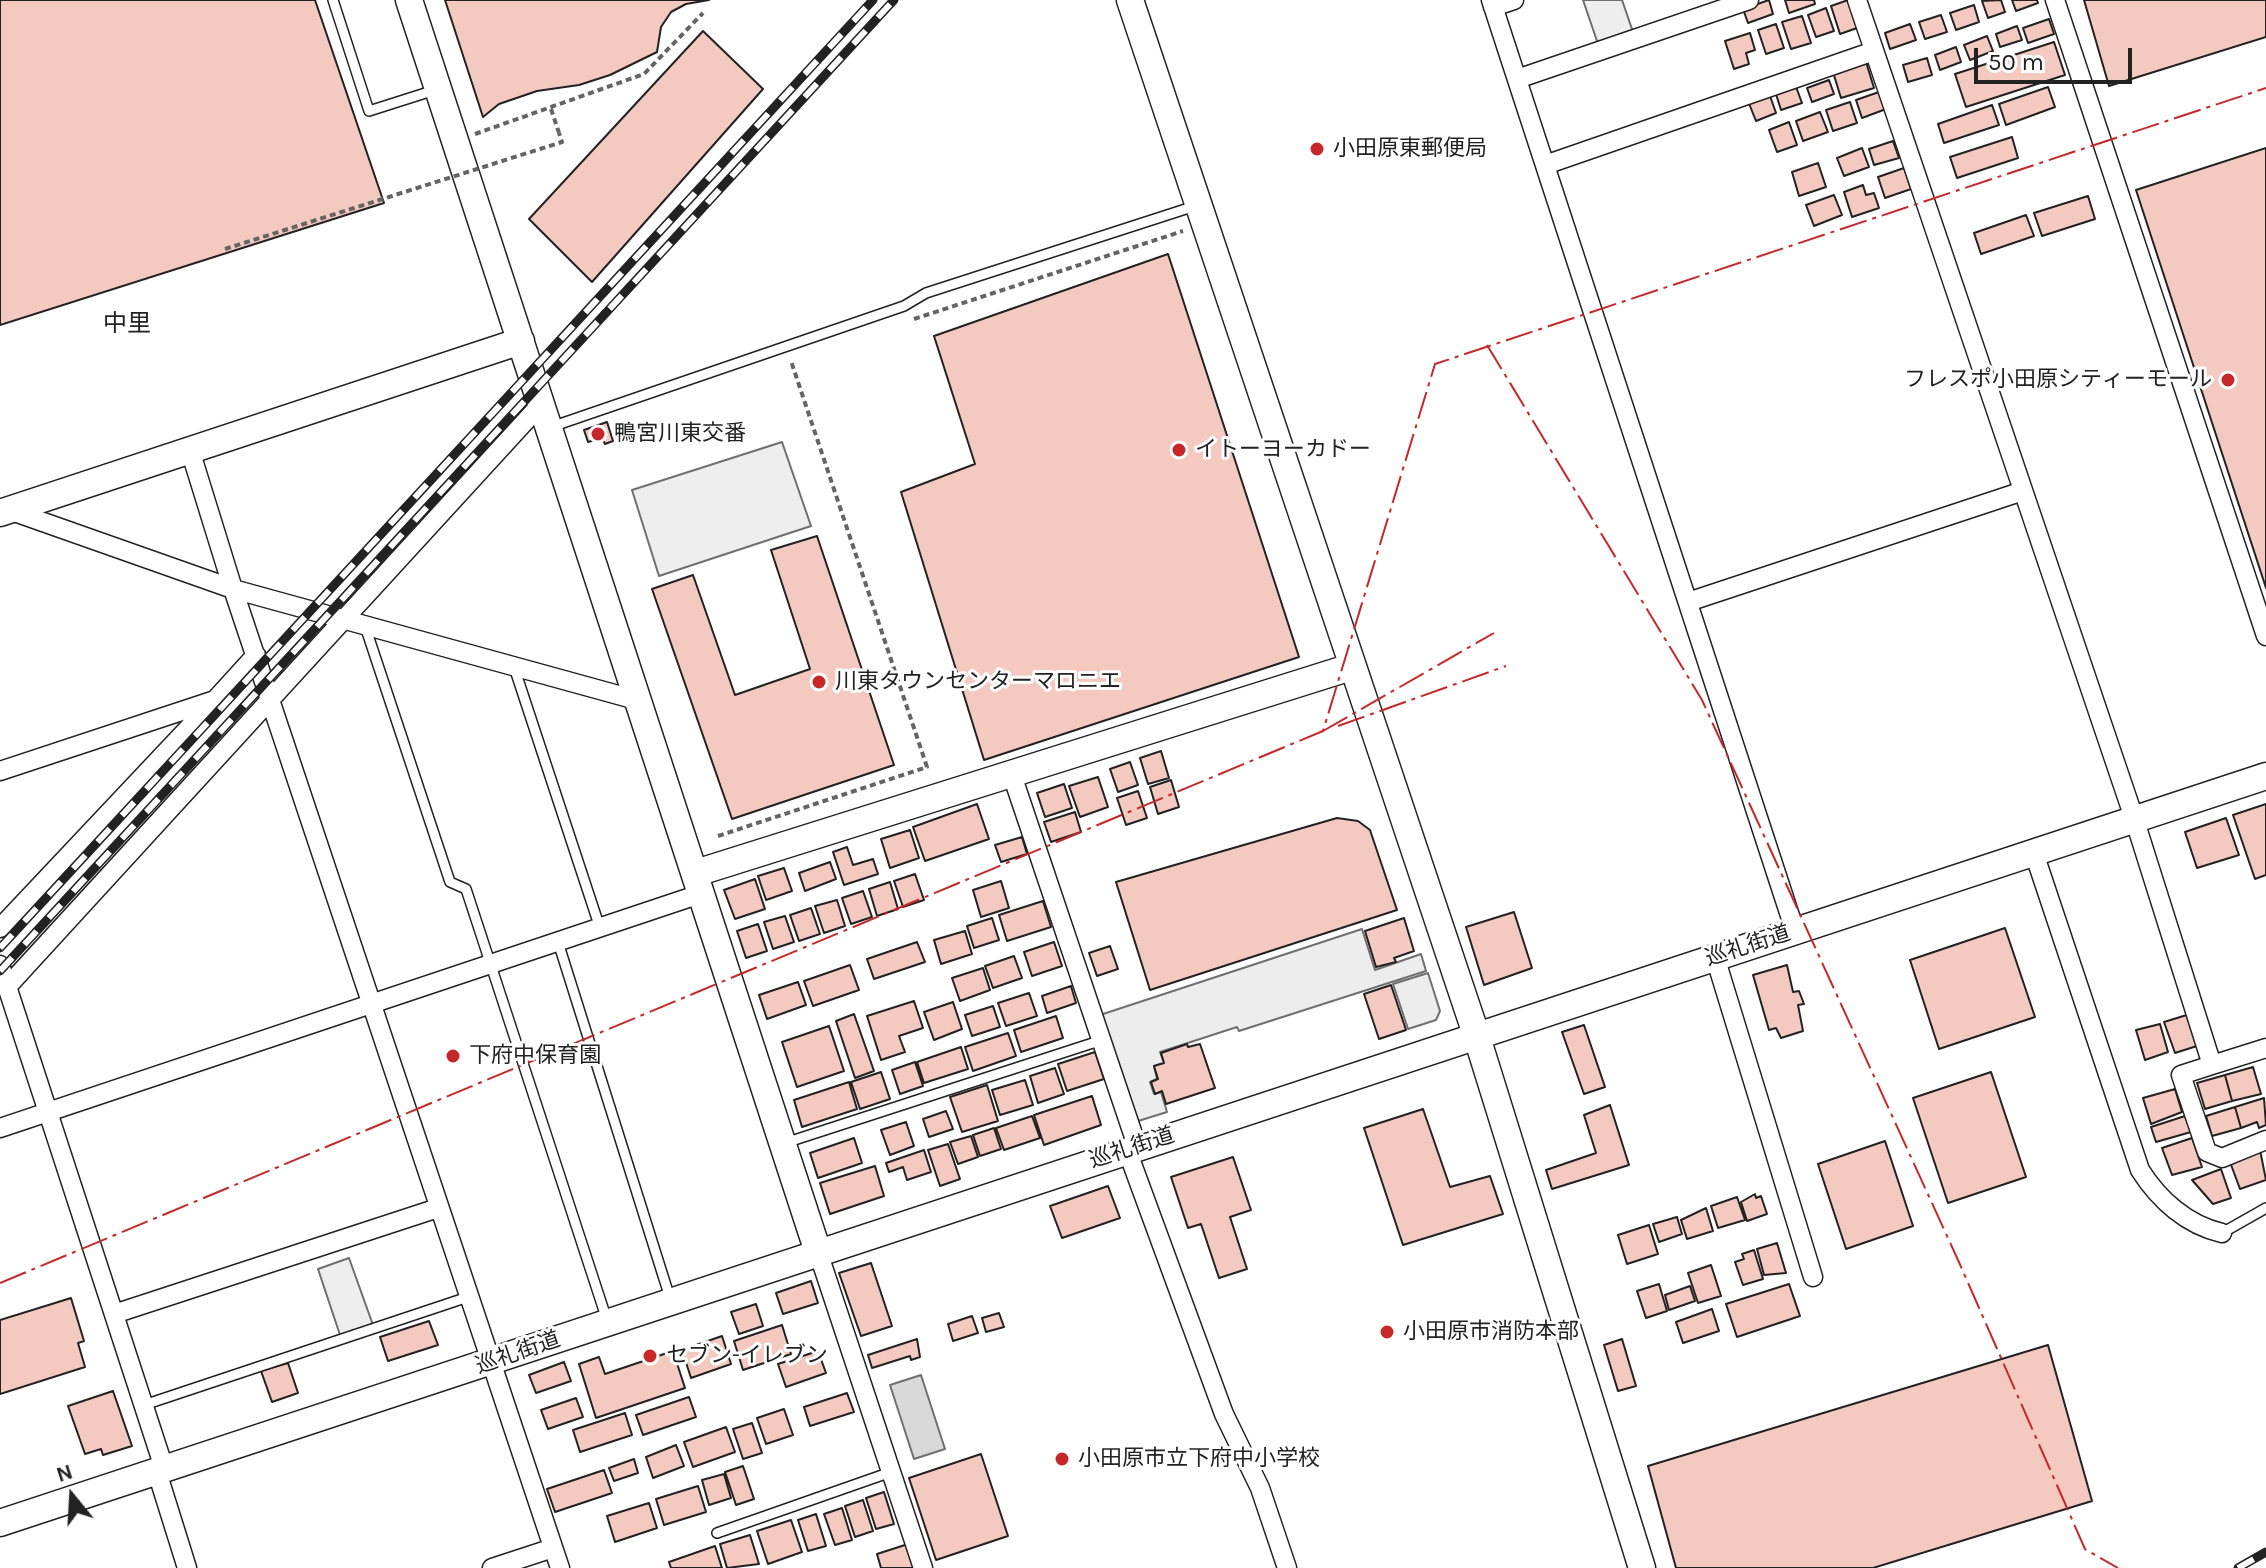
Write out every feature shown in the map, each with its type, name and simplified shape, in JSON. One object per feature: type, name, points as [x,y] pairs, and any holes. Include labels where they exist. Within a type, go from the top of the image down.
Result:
[{"type":"street","points":[[409,0],[923,1568]]},
{"type":"street","points":[[1130,0],[1476,1034],[1642,1568]]},
{"type":"street","points":[[1514,0],[1492,3],[1795,931]]},
{"type":"street","points":[[1517,79],[1749,0]]},
{"type":"street","points":[[1857,0],[2134,818],[2212,1065]]},
{"type":"street","points":[[2055,0],[2266,636]]},
{"type":"street","points":[[1545,165],[1874,51]]},
{"type":"street","points":[[4,511],[521,341]]},
{"type":"street","points":[[7,987],[342,620],[546,416]]},
{"type":"street","points":[[190,450],[233,589],[560,1568]]},
{"type":"street","points":[[1688,602],[2023,491]]},
{"type":"street","points":[[4,511],[233,589],[640,701]]},
{"type":"street","points":[[0,928],[256,655]]},
{"type":"street","points":[[0,1128],[600,928],[700,883],[1012,775],[1351,667]]},
{"type":"street","points":[[0,771],[215,700]]},
{"type":"street","points":[[1012,775],[1132,1148],[1224,1414],[1260,1488],[1287,1568]]},
{"type":"street","name":"巡礼街道","points":[[0,1523],[2266,776]]},
{"type":"street","points":[[2034,853],[2140,1170],[2154,1192],[2200,1228],[2222,1233]]},
{"type":"street","points":[[1715,957],[1813,1277]]},
{"type":"street","points":[[0,965],[144,1405],[187,1568]]},
{"type":"street","points":[[2266,1048],[2181,1075],[2207,1152],[2222,1158],[2266,1140]]},
{"type":"street","points":[[114,1314],[438,1208]]},
{"type":"street","points":[[492,1568],[553,1548]]},
{"type":"lane","points":[[333,0],[369,111],[438,89]]},
{"type":"lane","points":[[546,416],[904,306],[926,293],[1198,205]]},
{"type":"lane","points":[[365,626],[450,882],[466,889],[608,1322]]},
{"type":"lane","points":[[514,667],[600,928]]},
{"type":"lane","points":[[558,942],[671,1301]]},
{"type":"lane","points":[[785,1143],[1099,1041]]},
{"type":"lane","points":[[2222,1233],[2266,1208]]},
{"type":"lane","points":[[144,1405],[468,1297]]},
{"type":"lane","points":[[717,1533],[891,1472]]},
{"type":"path","points":[[472,134],[551,109],[644,74],[703,13]]},
{"type":"path","points":[[225,249],[562,142],[551,109]]},
{"type":"path","points":[[718,836],[927,767],[790,358]]},
{"type":"shaded area","points":[[1583,0],[1622,0],[1633,32],[1598,44]]},
{"type":"shaded area","points":[[782,442],[811,526],[659,576],[632,490]]},
{"type":"shaded area","points":[[1362,929],[1375,970],[1421,954],[1426,971],[1239,1031],[1237,1027],[1160,1052],[1164,1063],[1154,1066],[1157,1079],[1150,1082],[1154,1094],[1161,1092],[1167,1112],[1135,1122],[1100,1015]]},
{"type":"shaded area","points":[[1428,973],[1440,1011],[1436,1020],[1408,1029],[1393,984]]},
{"type":"shaded area","points":[[349,1258],[373,1325],[340,1335],[318,1269]]},
{"type":"shaded area","points":[[921,1375],[945,1449],[914,1459],[890,1385]]},
{"type":"building","points":[[0,0],[315,0],[384,203],[0,325]]},
{"type":"building","points":[[445,0],[709,0],[686,4],[671,12],[661,27],[657,52],[610,75],[579,85],[537,91],[499,104],[483,117]]},
{"type":"building","points":[[1769,0],[1773,14],[1748,23],[1743,9]]},
{"type":"building","points":[[1785,0],[1814,0],[1815,4],[1789,13]]},
{"type":"building","points":[[1848,0],[1857,28],[1840,34],[1831,6]]},
{"type":"building","points":[[2001,0],[2005,12],[1988,18],[1982,1]]},
{"type":"building","points":[[2012,0],[2037,0],[2038,3],[2016,11]]},
{"type":"building","points":[[2084,0],[2266,0],[2266,37],[2109,86]]},
{"type":"building","points":[[1974,5],[1979,22],[1956,30],[1950,13]]},
{"type":"building","points":[[1826,8],[1834,31],[1816,37],[1808,15]]},
{"type":"building","points":[[1941,15],[1947,32],[1925,39],[1919,22]]},
{"type":"building","points":[[1802,16],[1811,43],[1791,49],[1782,22]]},
{"type":"building","points":[[2049,19],[2054,34],[2028,43],[2023,28]]},
{"type":"building","points":[[1776,24],[1784,48],[1766,54],[1758,30]]},
{"type":"building","points":[[1910,24],[1916,40],[1890,49],[1885,33]]},
{"type":"building","points":[[2017,26],[2022,40],[2000,47],[1996,34]]},
{"type":"building","points":[[703,31],[763,89],[592,282],[529,219]]},
{"type":"building","points":[[1750,33],[1755,50],[1746,53],[1749,64],[1734,69],[1725,41]]},
{"type":"building","points":[[1987,36],[1993,51],[1970,60],[1964,45]]},
{"type":"building","points":[[2054,42],[2065,75],[1966,107],[1955,74]]},
{"type":"building","points":[[1956,47],[1961,62],[1940,70],[1935,55]]},
{"type":"building","points":[[1927,58],[1932,75],[1908,82],[1903,65]]},
{"type":"building","points":[[1866,62],[1874,88],[1841,98],[1833,72]]},
{"type":"building","points":[[1829,80],[1834,94],[1812,102],[1807,88]]},
{"type":"building","points":[[1795,84],[1802,103],[1781,110],[1775,91]]},
{"type":"building","points":[[2048,87],[2055,107],[2006,125],[1999,104]]},
{"type":"building","points":[[1879,92],[1886,109],[1862,118],[1856,100]]},
{"type":"building","points":[[1769,93],[1776,113],[1756,121],[1748,101]]},
{"type":"building","points":[[1850,102],[1857,123],[1833,131],[1826,110]]},
{"type":"building","points":[[1992,105],[1999,125],[1944,143],[1938,124]]},
{"type":"building","points":[[1820,112],[1828,132],[1803,141],[1796,121]]},
{"type":"building","points":[[1789,122],[1797,145],[1777,152],[1769,130]]},
{"type":"building","points":[[2012,137],[2018,158],[1957,178],[1950,157]]},
{"type":"building","points":[[1893,141],[1899,158],[1874,165],[1869,149]]},
{"type":"building","points":[[1862,148],[1869,167],[1844,176],[1837,158]]},
{"type":"building","name":"フレスポ小田原シティーモール","points":[[2266,148],[2266,588],[2136,190]]},
{"type":"building","points":[[1818,163],[1826,187],[1799,196],[1792,172]]},
{"type":"building","points":[[1904,168],[1911,189],[1885,198],[1878,177]]},
{"type":"building","points":[[1863,185],[1866,195],[1874,193],[1879,208],[1852,217],[1844,192]]},
{"type":"building","points":[[1834,195],[1842,215],[1814,226],[1806,205]]},
{"type":"building","points":[[2088,196],[2095,219],[2042,236],[2034,213]]},
{"type":"building","points":[[2026,215],[2034,236],[1981,254],[1974,233]]},
{"type":"building","points":[[1168,254],[1299,657],[984,760],[901,492],[975,464],[934,336]]},
{"type":"building","name":"鴨宮川東交番","points":[[607,422],[613,441],[605,444],[602,438],[588,442],[584,430]]},
{"type":"building","name":"川東タウンセンターマロニエ","points":[[817,536],[894,765],[732,819],[652,589],[693,575],[735,695],[810,669],[771,550]]},
{"type":"building","points":[[1161,751],[1169,778],[1148,784],[1140,758]]},
{"type":"building","points":[[1130,762],[1138,785],[1118,792],[1110,769]]},
{"type":"building","points":[[1098,777],[1108,807],[1080,817],[1069,786]]},
{"type":"building","points":[[1171,780],[1179,807],[1158,814],[1150,787]]},
{"type":"building","points":[[1064,784],[1072,808],[1045,817],[1037,793]]},
{"type":"building","points":[[1138,791],[1147,818],[1126,825],[1117,798]]},
{"type":"building","points":[[977,804],[989,839],[925,861],[913,827]]},
{"type":"building","points":[[2266,804],[2266,875],[2255,879],[2233,815]]},
{"type":"building","points":[[1075,812],[1081,832],[1051,842],[1044,822]]},
{"type":"building","points":[[1337,818],[1358,821],[1370,830],[1397,910],[1150,990],[1116,882]]},
{"type":"building","points":[[2226,818],[2239,855],[2197,868],[2185,832]]},
{"type":"building","points":[[910,830],[919,858],[890,868],[881,839]]},
{"type":"building","points":[[1022,837],[1027,854],[1001,862],[995,845]]},
{"type":"building","points":[[847,847],[853,865],[873,859],[878,874],[844,885],[833,852]]},
{"type":"building","points":[[830,862],[836,879],[805,891],[799,873]]},
{"type":"building","points":[[784,868],[792,891],[766,900],[758,876]]},
{"type":"building","points":[[915,874],[924,900],[903,907],[894,881]]},
{"type":"building","points":[[755,879],[765,909],[735,919],[724,890]]},
{"type":"building","points":[[1001,881],[1009,908],[981,917],[973,890]]},
{"type":"building","points":[[890,882],[898,909],[877,916],[869,889]]},
{"type":"building","points":[[863,891],[872,917],[851,924],[842,898]]},
{"type":"building","points":[[837,900],[845,926],[824,933],[815,906]]},
{"type":"building","points":[[1043,901],[1051,927],[1007,941],[999,915]]},
{"type":"building","points":[[811,908],[820,934],[799,941],[790,915]]},
{"type":"building","points":[[1514,912],[1532,968],[1484,985],[1466,927]]},
{"type":"building","points":[[785,916],[794,942],[773,949],[764,922]]},
{"type":"building","points":[[992,918],[999,940],[974,948],[967,926]]},
{"type":"building","points":[[1404,918],[1414,951],[1394,958],[1396,962],[1376,967],[1365,931]]},
{"type":"building","points":[[758,924],[767,951],[746,958],[737,931]]},
{"type":"building","points":[[2005,928],[2035,1017],[1939,1049],[1910,960]]},
{"type":"building","points":[[965,931],[972,954],[941,964],[934,940]]},
{"type":"building","points":[[917,942],[925,962],[874,979],[867,959]]},
{"type":"building","points":[[1054,942],[1062,966],[1032,976],[1024,952]]},
{"type":"building","points":[[1110,946],[1118,969],[1097,976],[1089,953]]},
{"type":"building","points":[[1014,956],[1022,978],[993,988],[985,966]]},
{"type":"building","points":[[850,965],[859,990],[813,1006],[804,981]]},
{"type":"building","points":[[1787,965],[1793,992],[1799,991],[1804,1004],[1798,1005],[1803,1031],[1781,1038],[1776,1028],[1769,1030],[1753,975]]},
{"type":"building","points":[[983,968],[990,990],[960,1001],[952,978]]},
{"type":"building","points":[[798,982],[806,1005],[767,1019],[759,995]]},
{"type":"building","points":[[1391,985],[1406,1030],[1379,1039],[1364,994]]},
{"type":"building","points":[[1071,986],[1076,1003],[1047,1013],[1042,996]]},
{"type":"building","points":[[1029,993],[1037,1016],[1006,1026],[998,1003]]},
{"type":"building","points":[[914,1001],[923,1028],[899,1036],[905,1052],[881,1060],[867,1016]]},
{"type":"building","points":[[953,1002],[962,1029],[934,1040],[924,1012]]},
{"type":"building","points":[[993,1006],[1000,1027],[972,1036],[965,1015]]},
{"type":"building","points":[[854,1014],[874,1071],[855,1078],[836,1021]]},
{"type":"building","points":[[2190,1014],[2200,1045],[2175,1053],[2164,1022]]},
{"type":"building","points":[[1056,1016],[1063,1038],[1021,1052],[1014,1030]]},
{"type":"building","points":[[2160,1024],[2168,1052],[2145,1060],[2136,1030]]},
{"type":"building","points":[[1584,1025],[1605,1087],[1584,1094],[1562,1032]]},
{"type":"building","points":[[829,1026],[844,1071],[797,1087],[782,1042]]},
{"type":"building","points":[[1008,1033],[1016,1056],[973,1071],[965,1047]]},
{"type":"building","points":[[1187,1044],[1188,1047],[1200,1044],[1215,1088],[1166,1104],[1162,1091],[1155,1094],[1151,1082],[1158,1079],[1154,1066],[1164,1063],[1161,1053]]},
{"type":"building","points":[[961,1047],[968,1069],[924,1083],[917,1062]]},
{"type":"building","points":[[1095,1052],[1104,1079],[1067,1091],[1058,1064]]},
{"type":"building","points":[[915,1062],[923,1086],[900,1094],[892,1070]]},
{"type":"building","points":[[2253,1067],[2261,1094],[2232,1101],[2225,1075]]},
{"type":"building","points":[[1055,1068],[1064,1094],[1038,1103],[1030,1076]]},
{"type":"building","points":[[881,1072],[890,1099],[860,1109],[851,1082]]},
{"type":"building","points":[[1991,1072],[2026,1177],[1948,1203],[1913,1098]]},
{"type":"building","points":[[2225,1075],[2232,1101],[2205,1109],[2197,1083]]},
{"type":"building","points":[[1025,1080],[1033,1105],[1000,1115],[992,1090]]},
{"type":"building","points":[[849,1082],[857,1109],[802,1127],[794,1100]]},
{"type":"building","points":[[987,1085],[998,1121],[962,1132],[950,1097]]},
{"type":"building","points":[[2175,1089],[2182,1112],[2151,1124],[2143,1098]]},
{"type":"building","points":[[1092,1096],[1101,1125],[1044,1145],[1034,1115]]},
{"type":"building","points":[[2264,1098],[2266,1125],[2259,1128],[2257,1122],[2241,1128],[2235,1107]]},
{"type":"building","points":[[1610,1105],[1629,1165],[1552,1189],[1546,1170],[1596,1153],[1584,1115]]},
{"type":"building","points":[[2235,1107],[2241,1128],[2212,1136],[2206,1116]]},
{"type":"building","points":[[1423,1109],[1450,1187],[1490,1176],[1503,1214],[1403,1245],[1364,1128]]},
{"type":"building","points":[[946,1111],[953,1129],[929,1137],[923,1119]]},
{"type":"building","points":[[1032,1116],[1040,1138],[1004,1150],[996,1128]]},
{"type":"building","points":[[2185,1116],[2191,1132],[2156,1142],[2151,1127]]},
{"type":"building","points":[[906,1122],[914,1146],[890,1155],[881,1130]]},
{"type":"building","points":[[994,1128],[1001,1149],[980,1156],[973,1135]]},
{"type":"building","points":[[971,1136],[978,1157],[958,1164],[950,1142]]},
{"type":"building","points":[[854,1138],[862,1163],[818,1178],[810,1153]]},
{"type":"building","points":[[2192,1138],[2202,1167],[2172,1175],[2162,1148]]},
{"type":"building","points":[[1885,1141],[1913,1226],[1846,1249],[1818,1164]]},
{"type":"building","points":[[948,1144],[960,1179],[940,1186],[928,1150]]},
{"type":"building","points":[[924,1150],[931,1172],[907,1180],[903,1167],[889,1172],[886,1163]]},
{"type":"building","points":[[2260,1150],[2266,1180],[2240,1189],[2230,1162]]},
{"type":"building","points":[[1233,1157],[1251,1210],[1230,1217],[1247,1269],[1219,1278],[1201,1224],[1188,1228],[1171,1177]]},
{"type":"building","points":[[875,1166],[884,1196],[830,1214],[820,1183]]},
{"type":"building","points":[[2221,1169],[2231,1198],[2213,1204],[2192,1180]]},
{"type":"building","points":[[1108,1186],[1120,1218],[1062,1238],[1050,1206]]},
{"type":"building","points":[[1755,1194],[1756,1198],[1761,1196],[1767,1214],[1747,1221],[1741,1202]]},
{"type":"building","points":[[1737,1197],[1745,1220],[1718,1228],[1711,1206]]},
{"type":"building","points":[[1706,1208],[1713,1231],[1687,1239],[1681,1220]]},
{"type":"building","points":[[1677,1217],[1682,1234],[1659,1242],[1653,1224]]},
{"type":"building","points":[[1649,1225],[1658,1254],[1627,1264],[1618,1235]]},
{"type":"building","points":[[1777,1243],[1786,1273],[1764,1275],[1757,1249]]},
{"type":"building","points":[[1754,1250],[1763,1279],[1743,1285],[1735,1262],[1744,1259],[1742,1254]]},
{"type":"building","points":[[871,1263],[892,1326],[861,1336],[839,1273]]},
{"type":"building","points":[[1711,1265],[1721,1296],[1698,1303],[1688,1273]]},
{"type":"building","points":[[811,1281],[818,1303],[783,1314],[776,1293]]},
{"type":"building","points":[[1659,1284],[1667,1311],[1646,1318],[1637,1291]]},
{"type":"building","points":[[1789,1284],[1800,1316],[1737,1337],[1726,1304]]},
{"type":"building","points":[[1690,1286],[1695,1301],[1669,1310],[1665,1295]]},
{"type":"building","points":[[71,1298],[84,1341],[78,1343],[85,1367],[0,1394],[0,1320]]},
{"type":"building","points":[[756,1304],[763,1326],[739,1334],[731,1312]]},
{"type":"building","points":[[1712,1309],[1719,1331],[1683,1343],[1676,1322]]},
{"type":"building","points":[[999,1313],[1004,1327],[986,1332],[982,1318]]},
{"type":"building","points":[[972,1316],[978,1333],[953,1341],[948,1324]]},
{"type":"building","points":[[429,1321],[438,1345],[388,1361],[380,1337]]},
{"type":"building","points":[[782,1325],[791,1354],[743,1370],[734,1341]]},
{"type":"building","points":[[722,1336],[731,1364],[691,1378],[682,1350]]},
{"type":"building","points":[[917,1339],[920,1357],[911,1360],[910,1356],[872,1368],[868,1355]]},
{"type":"building","points":[[1622,1339],[1636,1386],[1618,1391],[1604,1345]]},
{"type":"building","points":[[2048,1345],[2092,1501],[1873,1568],[1676,1568],[1648,1466]]},
{"type":"building","points":[[673,1351],[685,1388],[596,1418],[579,1364],[599,1357],[605,1374]]},
{"type":"building","points":[[818,1351],[826,1373],[786,1387],[778,1364]]},
{"type":"building","points":[[564,1362],[571,1381],[536,1393],[529,1375]]},
{"type":"building","points":[[288,1363],[298,1393],[272,1402],[261,1371]]},
{"type":"building","points":[[113,1391],[132,1446],[103,1455],[101,1449],[85,1454],[68,1406]]},
{"type":"building","points":[[847,1393],[854,1412],[810,1426],[804,1407]]},
{"type":"building","points":[[689,1397],[696,1417],[643,1435],[636,1415]]},
{"type":"building","points":[[576,1398],[583,1417],[548,1429],[541,1410]]},
{"type":"building","points":[[784,1409],[793,1435],[766,1444],[757,1418]]},
{"type":"building","points":[[625,1413],[632,1435],[580,1452],[573,1430]]},
{"type":"building","points":[[752,1423],[762,1453],[743,1459],[733,1429]]},
{"type":"building","points":[[726,1427],[735,1452],[693,1467],[684,1442]]},
{"type":"building","points":[[676,1445],[684,1466],[653,1478],[646,1457]]},
{"type":"building","points":[[981,1454],[1008,1536],[936,1560],[909,1478]]},
{"type":"building","points":[[634,1459],[638,1473],[614,1481],[609,1468]]},
{"type":"building","points":[[743,1466],[754,1499],[736,1505],[725,1472]]},
{"type":"building","points":[[604,1470],[612,1493],[555,1512],[547,1489]]},
{"type":"building","points":[[724,1474],[731,1498],[709,1505],[702,1480]]},
{"type":"building","points":[[698,1486],[706,1512],[664,1525],[656,1499]]},
{"type":"building","points":[[884,1492],[894,1524],[876,1529],[866,1498]]},
{"type":"building","points":[[863,1500],[873,1531],[855,1537],[845,1506]]},
{"type":"building","points":[[649,1503],[657,1528],[615,1542],[607,1516]]},
{"type":"building","points":[[842,1508],[852,1540],[835,1545],[824,1514]]},
{"type":"building","points":[[816,1514],[826,1546],[808,1551],[798,1520]]},
{"type":"building","points":[[791,1520],[802,1552],[768,1564],[757,1531]]},
{"type":"building","points":[[750,1535],[759,1564],[727,1568],[720,1544]]},
{"type":"building","points":[[908,1544],[915,1568],[881,1568],[877,1554]]},
{"type":"building","points":[[715,1546],[722,1568],[671,1568],[669,1562]]},
{"type":"railway","points":[[0,948],[873,0]]},
{"type":"railway","points":[[0,971],[894,0]]},
{"type":"railway","points":[[2238,1568],[2266,1552]]},
{"type":"power","points":[[0,1283],[1323,731],[1435,364],[2266,88]]},
{"type":"power","points":[[1487,345],[1702,700],[1958,1260],[2085,1549],[2118,1568]]},
{"type":"power","points":[[1323,731],[1494,633]]},
{"type":"power","points":[[1338,726],[1506,666]]},
{"type":"place","name":"小田原東郵便局","points":[[1317,149]]},
{"type":"place","name":"フレスポ小田原シティーモール","points":[[2228,380]]},
{"type":"place","name":"鴨宮川東交番","points":[[598,434]]},
{"type":"place","name":"イトーヨーカドー","points":[[1179,450]]},
{"type":"place","name":"川東タウンセンターマロニエ","points":[[819,682]]},
{"type":"place","name":"下府中保育園","points":[[453,1056]]},
{"type":"place","name":"小田原市消防本部","points":[[1387,1332]]},
{"type":"place","name":"セブン-イレブン","points":[[650,1356]]},
{"type":"place","name":"小田原市立下府中小学校","points":[[1062,1459]]},
{"type":"district","name":"中里","points":[[127,324]]}]
